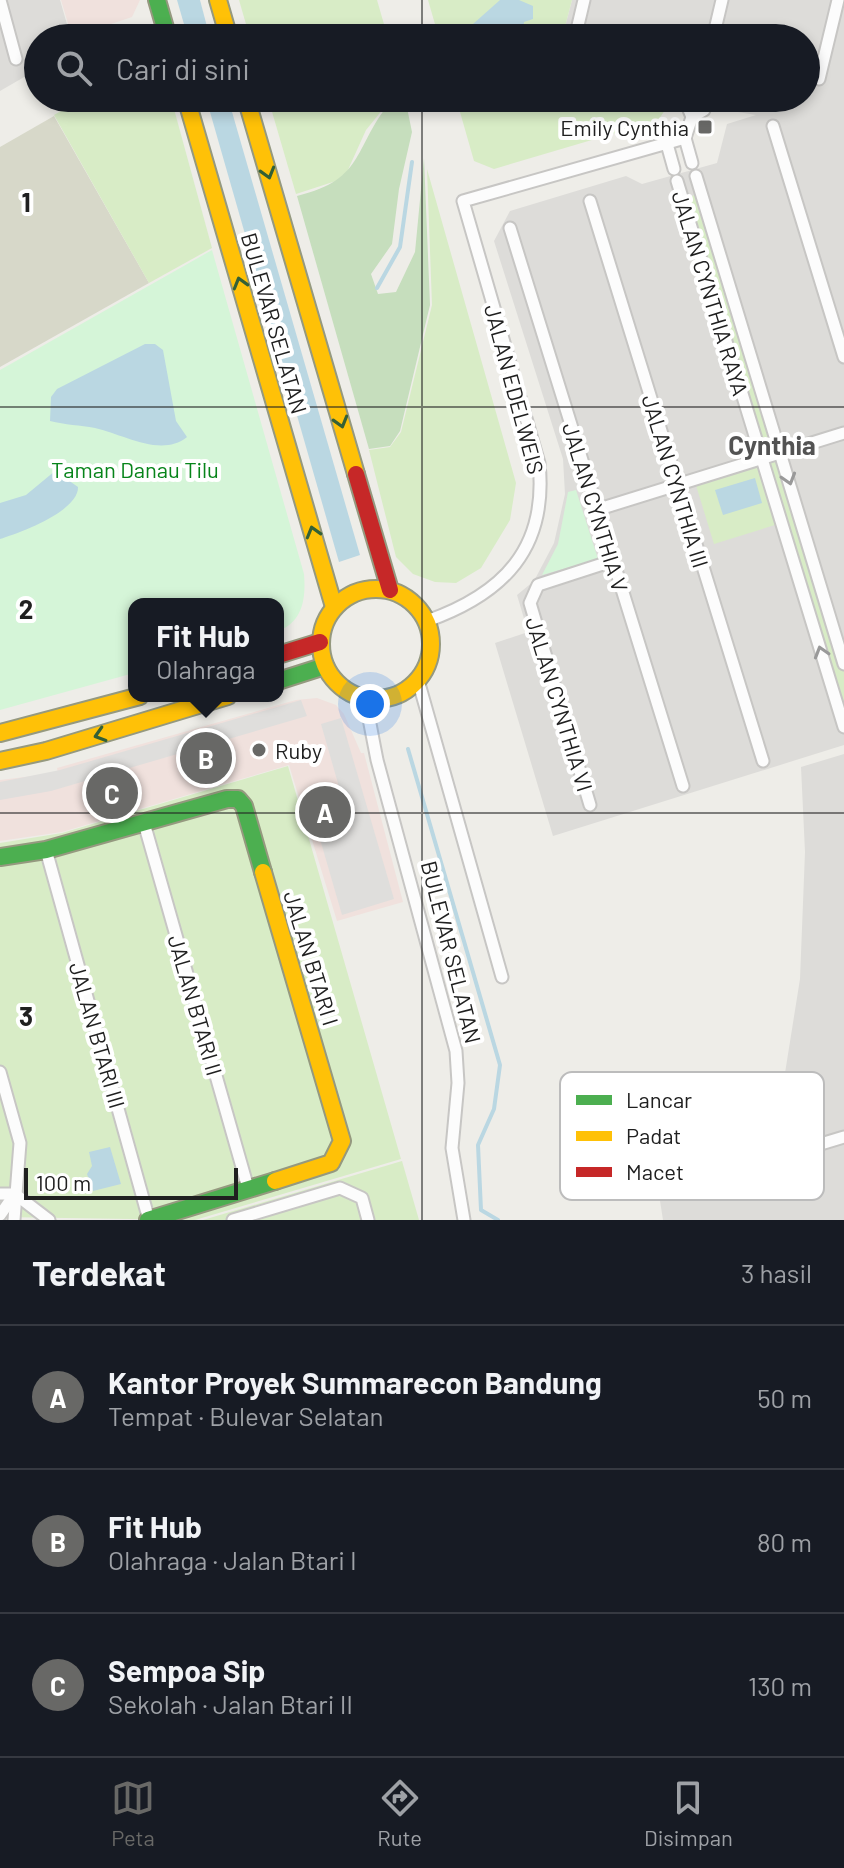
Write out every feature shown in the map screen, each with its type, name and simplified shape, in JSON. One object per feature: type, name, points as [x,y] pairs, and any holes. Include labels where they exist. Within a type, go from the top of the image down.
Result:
[{"type":"main road","points":[[157,0],[164,24]]},
{"type":"main road","points":[[218,0],[225,24]]},
{"type":"main road","name":"BULEVAR SELATAN","points":[[190,112],[334,607]]},
{"type":"main road","name":"BULEVAR SELATAN","points":[[250,112],[390,590]]},
{"type":"main road","points":[[390,590],[412,601],[427,621],[431,645],[418,680],[399,694],[365,698],[341,687],[325,666],[320,642],[327,618],[334,607],[353,592],[390,590]]},
{"type":"main road","points":[[284,653],[320,642]]},
{"type":"main road","points":[[284,679],[325,666]]},
{"type":"main road","points":[[0,733],[128,699]]},
{"type":"main road","points":[[0,761],[69,744],[208,702]]},
{"type":"main road","name":"JALAN BTARI I","points":[[144,823],[227,799],[238,799],[244,806],[342,1141],[331,1163],[248,1188]]},
{"type":"main road","points":[[0,857],[46,850],[144,823]]},
{"type":"main road","points":[[148,1220],[248,1188]]},
{"type":"street","points":[[0,0],[16,59]]},
{"type":"street","points":[[578,24],[584,0]]},
{"type":"street","points":[[716,24],[722,0]]},
{"type":"street","points":[[820,75],[838,0]]},
{"type":"street","points":[[667,144],[685,138],[692,117],[690,112]]},
{"type":"street","points":[[692,117],[701,112]]},
{"type":"street","points":[[773,126],[844,357]]},
{"type":"street","name":"JALAN CYNTHIA RAYA","points":[[685,138],[844,664]]},
{"type":"street","name":"JALAN CYNTHIA RAYA","points":[[667,144],[844,727]]},
{"type":"street","name":"JALAN EDELWEIS","points":[[427,621],[466,607],[493,587],[519,560],[535,529],[542,494],[539,463],[463,201],[667,144]]},
{"type":"street","name":"JALAN CYNTHIA III","points":[[590,201],[763,761]]},
{"type":"street","name":"JALAN CYNTHIA V","points":[[510,228],[683,786]]},
{"type":"street","points":[[596,510],[844,433]]},
{"type":"street","name":"JALAN CYNTHIA VI","points":[[590,805],[530,603],[538,585],[612,561]]},
{"type":"street","name":"BULEVAR SELATAN","points":[[418,680],[502,977]]},
{"type":"street","name":"BULEVAR SELATAN","points":[[365,698],[377,760],[456,1051],[458,1083],[452,1148],[464,1220]]},
{"type":"street","name":"JALAN BTARI II","points":[[144,823],[248,1188]]},
{"type":"street","name":"JALAN BTARI III","points":[[46,850],[148,1220]]},
{"type":"street","points":[[0,1072],[20,1143],[14,1220]]},
{"type":"street","points":[[824,1143],[844,1137]]},
{"type":"street","points":[[233,1220],[264,1216],[340,1188],[362,1198],[368,1220]]},
{"type":"street","points":[[0,1194],[15,1194],[49,1220]]},
{"type":"street","points":[[0,1215],[15,1194]]},
{"type":"shaded area","points":[[0,0],[60,0],[67,24],[24,24],[24,77],[0,91]]},
{"type":"shaded area","points":[[61,0],[140,0],[132,17],[111,24],[68,24]]},
{"type":"shaded area","points":[[572,0],[844,0],[844,745],[553,836],[495,643],[528,632],[517,595],[534,581],[554,543],[565,494],[563,459],[494,241],[510,211],[626,176],[642,184],[717,163],[727,124],[756,115],[738,112],[820,112],[820,24],[566,24]]},
{"type":"shaded area","points":[[54,116],[149,283],[0,367],[0,147]]},
{"type":"shaded area","points":[[317,698],[336,705],[344,714],[361,753],[364,753],[403,902],[337,921],[289,765],[62,832],[0,841],[0,780],[58,773],[57,768],[296,700]]},
{"type":"shaded area","points":[[301,700],[307,716],[51,791],[0,800],[0,782],[60,770]]},
{"type":"shaded area","points":[[341,718],[394,899],[342,915],[320,839],[351,829],[321,724]]},
{"type":"shaded area","points":[[844,754],[844,1220],[663,1220],[660,1200],[824,1200],[824,1072],[785,1072],[800,979],[805,852],[801,767]]},
{"type":"green space","points":[[239,0],[377,0],[384,24],[246,24]]},
{"type":"green space","points":[[428,0],[572,0],[566,24],[435,24]]},
{"type":"green space","points":[[59,112],[175,112],[212,248],[149,283],[54,115]]},
{"type":"green space","points":[[272,112],[381,112],[366,130],[347,172],[336,181],[296,194]]},
{"type":"green space","points":[[383,112],[408,112],[412,132],[399,189],[392,244],[371,274],[378,294],[396,292],[415,252],[424,158],[430,305],[400,431],[390,446],[369,449],[297,196],[320,189],[348,170]]},
{"type":"green space","points":[[460,112],[664,112],[659,119],[646,124],[494,169],[474,161]]},
{"type":"green space","points":[[427,169],[516,483],[510,520],[481,568],[456,583],[435,582],[413,574],[396,557],[369,450],[390,447],[401,432],[432,305]]},
{"type":"green space","points":[[698,194],[777,451],[765,454],[686,198]]},
{"type":"green space","name":"Taman Danau Tilu","points":[[212,250],[304,574],[301,608],[293,622],[284,628],[284,598],[128,598],[128,675],[0,710],[0,370]]},
{"type":"green space","points":[[778,456],[844,671],[844,715],[766,460]]},
{"type":"green space","points":[[759,462],[778,524],[714,544],[695,482]]},
{"type":"green space","points":[[576,490],[598,559],[542,575],[558,544],[568,492]]},
{"type":"green space","points":[[288,766],[401,1159],[195,1220],[0,1217],[0,843],[62,833]]},
{"type":"green space","points":[[402,1161],[419,1220],[203,1220]]},
{"type":"water","points":[[177,0],[200,0],[206,24],[184,24]]},
{"type":"water","points":[[500,0],[519,0],[533,6],[533,19],[524,24],[473,24]]},
{"type":"water","points":[[210,112],[232,112],[360,555],[339,562]]},
{"type":"water","points":[[145,344],[155,344],[163,350],[176,421],[187,437],[177,443],[154,445],[95,428],[50,421],[51,397],[57,389]]},
{"type":"water","points":[[55,471],[78,487],[76,496],[47,520],[0,539],[0,503],[26,495]]},
{"type":"water","points":[[755,478],[762,503],[723,515],[715,490]]},
{"type":"water","points":[[110,1147],[121,1184],[93,1191],[87,1174],[92,1166],[89,1152]]},
{"type":"waterway","points":[[377,288],[400,247],[412,162]]},
{"type":"waterway","points":[[408,749],[500,1065],[494,1109],[478,1145],[481,1210],[498,1220]]},
{"type":"traffic: fast","points":[[157,0],[164,24]]},
{"type":"traffic: fast","points":[[284,679],[325,666]]},
{"type":"traffic: fast","points":[[0,857],[46,850],[227,799],[238,799],[244,806],[263,872]]},
{"type":"traffic: fast","points":[[148,1220],[275,1181]]},
{"type":"traffic: slow","points":[[218,0],[225,24]]},
{"type":"traffic: slow","points":[[190,112],[334,607]]},
{"type":"traffic: slow","points":[[250,112],[356,474]]},
{"type":"traffic: slow","points":[[376,589],[397,593],[415,605],[427,623],[431,644],[427,665],[415,683],[397,695],[376,699],[355,695],[337,683],[325,665],[321,644],[325,623],[337,605],[355,593],[376,589]]},
{"type":"traffic: slow","points":[[0,733],[128,699]]},
{"type":"traffic: slow","points":[[0,761],[46,751],[208,702]]},
{"type":"traffic: slow","points":[[263,872],[342,1141],[331,1163],[275,1181]]},
{"type":"traffic: jam","points":[[356,474],[390,590]]},
{"type":"traffic: jam","points":[[284,653],[320,642]]},
{"type":"place","name":"Emily Cynthia","points":[[705,127]]},
{"type":"place","name":"Ruby","points":[[259,750]]},
{"type":"place","name":"Fit Hub","points":[[206,758]]},
{"type":"place","name":"Sempoa Sip","points":[[112,793]]},
{"type":"place","name":"Kantor Proyek Summarecon Bandung","points":[[325,812]]},
{"type":"district","name":"Cynthia","points":[[772,444]]}]
